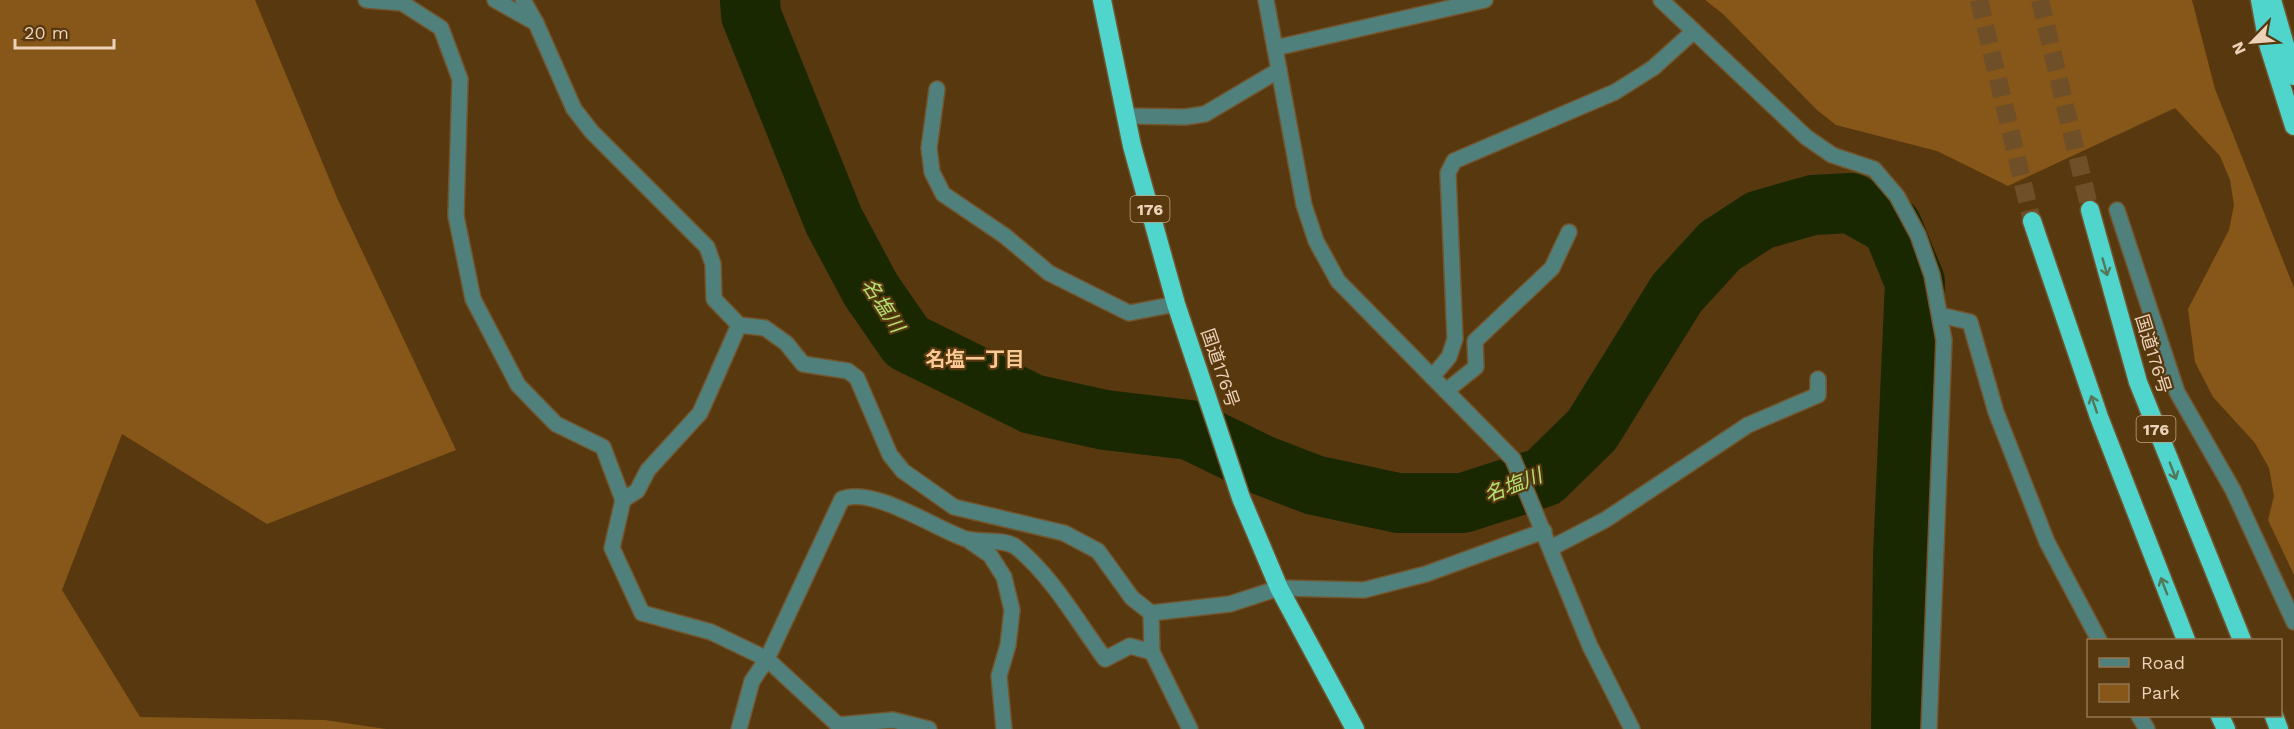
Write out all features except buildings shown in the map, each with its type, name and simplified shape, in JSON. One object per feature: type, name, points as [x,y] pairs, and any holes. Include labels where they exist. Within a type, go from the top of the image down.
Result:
[{"type":"highway","name":"国道176号","points":[[1102,0],[1126,116],[1176,304],[1241,498],[1279,588],[1355,729]]},
{"type":"highway","points":[[2260,0],[2268,44],[2294,126]]},
{"type":"highway","points":[[2271,0],[2294,76]]},
{"type":"highway","name":"国道176号","points":[[2090,210],[2138,382],[2242,639]]},
{"type":"highway","name":"176","points":[[2032,221],[2099,417],[2186,639]]},
{"type":"street","points":[[366,0],[407,2],[441,28],[460,79],[456,216],[473,299],[518,385],[556,423],[603,447],[623,500],[612,548],[642,613],[711,632],[767,659],[838,725],[887,724],[928,729]]},
{"type":"street","points":[[495,0],[536,23]]},
{"type":"street","points":[[523,0],[536,23],[574,109],[592,132],[707,247],[713,264],[714,299],[740,325],[765,328],[786,343],[803,364],[848,371],[857,378],[890,455],[903,471],[954,507],[1064,533],[1090,546],[1098,551],[1132,598],[1151,613],[1230,604],[1279,588],[1364,590],[1426,574],[1544,531]]},
{"type":"street","points":[[1266,0],[1304,205],[1316,241],[1338,281],[1513,459],[1590,646],[1632,729]]},
{"type":"street","points":[[1275,48],[1485,0]]},
{"type":"street","points":[[1661,0],[1806,137],[1832,155],[1874,169],[1896,196],[1918,235],[1932,275],[1944,340],[1929,729]]},
{"type":"street","points":[[1432,377],[1449,357],[1455,339],[1448,173],[1454,161],[1615,92],[1653,68],[1694,31]]},
{"type":"street","points":[[1126,116],[1185,117],[1205,114],[1279,70]]},
{"type":"street","points":[[937,89],[929,148],[932,172],[943,194],[1005,236],[1048,273],[1129,313],[1176,304]]},
{"type":"street","points":[[2117,210],[2177,392],[2233,490],[2294,622]]},
{"type":"street","points":[[1446,391],[1476,367],[1475,341],[1552,268],[1569,232]]},
{"type":"street","points":[[1940,315],[1970,322],[1996,412],[2047,542],[2098,639]]},
{"type":"street","points":[[623,500],[637,491],[648,470],[700,413],[740,325]]},
{"type":"street","points":[[1551,548],[1605,520],[1748,425],[1818,395],[1818,379]]},
{"type":"street","points":[[739,729],[752,681],[767,659],[842,499],[852,495],[909,511],[967,539],[990,555],[1004,577],[1012,610],[1008,645],[999,676],[1004,729]]},
{"type":"street","points":[[967,539],[1014,545],[1041,571],[1105,658],[1130,646],[1152,652]]},
{"type":"street","points":[[1151,613],[1152,652],[1190,729]]},
{"type":"green space","points":[[0,0],[255,0],[338,200],[456,450],[267,524],[122,434],[62,590],[140,717],[325,720],[386,729],[0,729]]},
{"type":"green space","points":[[1705,0],[2192,0],[2215,89],[2294,288],[2294,575],[2268,520],[2274,496],[2269,468],[2255,443],[2213,397],[2195,362],[2188,309],[2229,230],[2234,205],[2230,180],[2220,156],[2175,108],[2008,186],[1937,151],[1836,125],[1817,110],[1723,14]]},
{"type":"waterway","name":"名塩川","points":[[750,0],[751,15],[834,221],[871,290],[907,342],[1032,404],[1105,420],[1190,430],[1262,465],[1314,485],[1398,503],[1463,503],[1544,477],[1592,430],[1677,293],[1720,246],[1760,220],[1813,205],[1851,203],[1892,226],[1915,282],[1903,556],[1901,729]]},
{"type":"tunnel","points":[[1979,0],[2032,221]]},
{"type":"tunnel","points":[[2040,0],[2090,210]]},
{"type":"district","name":"名塩一丁目","points":[[975,359]]}]
